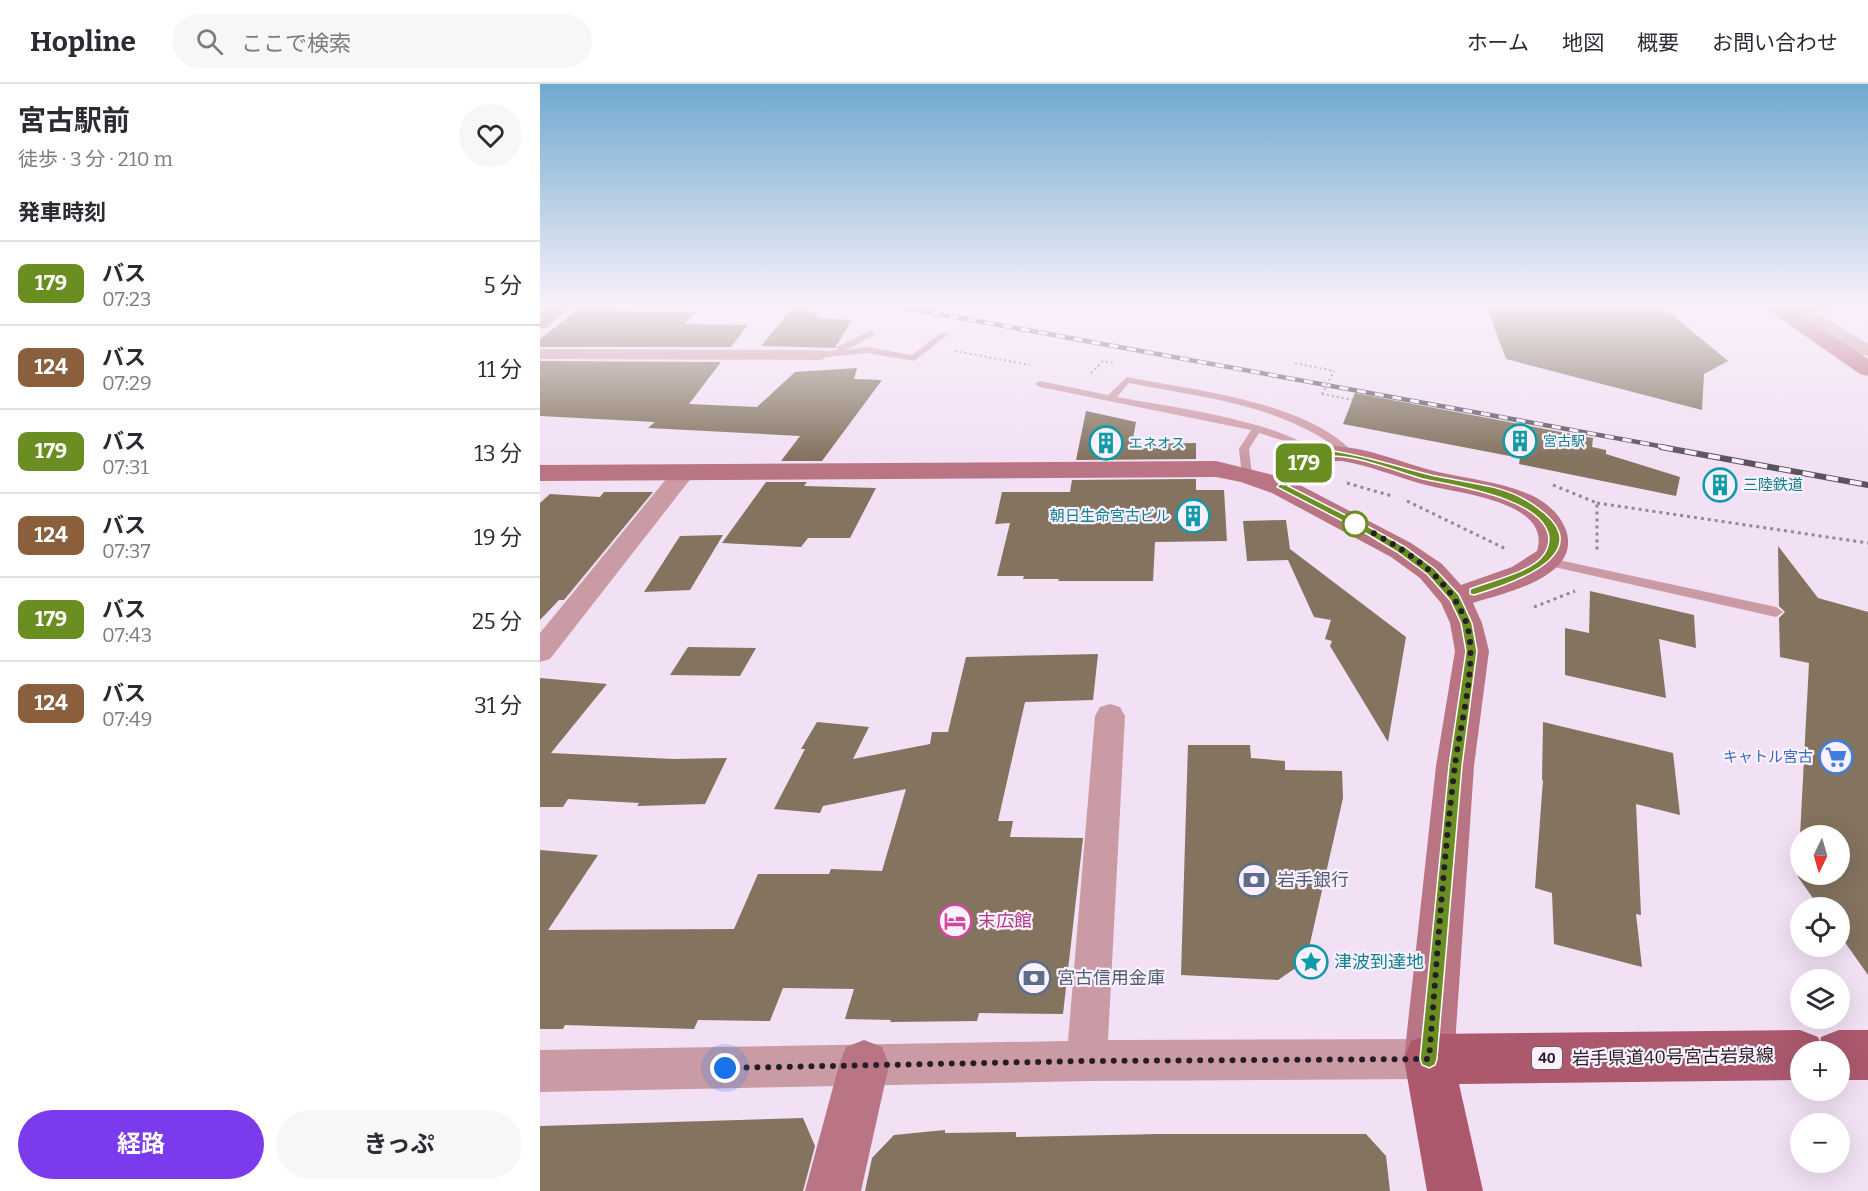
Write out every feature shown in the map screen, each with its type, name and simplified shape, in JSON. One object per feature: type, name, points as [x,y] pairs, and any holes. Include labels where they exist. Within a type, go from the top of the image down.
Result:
[{"type":"main road","points":[[1850,1055],[1868,1054]]},
{"type":"main road","name":"岩手県道40号宮古岩泉線","points":[[1429,1059],[1790,1055]]},
{"type":"main road","points":[[1429,1059],[1455,1191]]},
{"type":"street","points":[[723,355],[818,355]]},
{"type":"street","points":[[1846,355],[1868,369]]},
{"type":"street","points":[[1294,493],[1302,464],[1315,455],[1351,455],[1424,476],[1503,494],[1520,501],[1548,522],[1554,535],[1554,548],[1538,566],[1514,578],[1455,598]]},
{"type":"street","points":[[540,473],[1181,468],[1247,475],[1294,493],[1401,549],[1431,571],[1455,598],[1466,623],[1472,651],[1455,766],[1429,1059],[1087,1061],[540,1071]]},
{"type":"street","points":[[540,652],[684,472]]},
{"type":"street","points":[[1087,1061],[1110,716]]},
{"type":"street","points":[[833,1191],[864,1065]]},
{"type":"lane","points":[[894,355],[914,358],[918,355]]},
{"type":"lane","points":[[1110,398],[1126,380],[1240,403],[1291,419],[1318,431],[1351,455]]},
{"type":"lane","points":[[1040,384],[1257,428],[1292,440],[1315,455]]},
{"type":"lane","points":[[1247,475],[1244,449],[1257,428]]},
{"type":"lane","points":[[1538,566],[1776,612]]},
{"type":"path","points":[[1295,363],[1334,371],[1322,394],[1364,402]]},
{"type":"path","points":[[1294,493],[1331,478],[1409,501],[1538,566],[1561,596]]},
{"type":"path","points":[[1597,503],[1868,543]]},
{"type":"building","points":[[1504,355],[1720,355],[1728,361],[1704,374],[1702,410],[1506,359]]},
{"type":"building","points":[[540,361],[721,362],[689,404],[757,407],[795,372],[857,368],[854,379],[882,380],[822,461],[781,461],[800,436],[648,428],[655,422],[540,416]]},
{"type":"building","name":"宮古駅","points":[[1355,393],[1593,438],[1592,447],[1606,450],[1606,454],[1680,477],[1676,496],[1519,464],[1520,458],[1343,424]]},
{"type":"building","name":"エネオス","points":[[1086,411],[1136,422],[1132,444],[1196,443],[1196,459],[1076,460]]},
{"type":"building","points":[[1196,479],[1196,490],[1224,490],[1227,541],[1155,542],[1153,581],[1058,581],[1059,579],[997,576],[1010,523],[995,524],[1002,492],[1070,492],[1072,480]]},
{"type":"building","points":[[766,482],[807,482],[804,486],[876,488],[850,538],[808,538],[801,547],[722,543]]},
{"type":"building","points":[[604,492],[653,492],[564,600],[559,600],[540,620],[540,503],[550,494],[600,497]]},
{"type":"building","points":[[1286,520],[1290,549],[1406,637],[1388,742],[1330,646],[1332,641],[1325,639],[1331,620],[1314,617],[1288,560],[1247,561],[1243,521]]},
{"type":"building","points":[[723,535],[690,590],[644,592],[680,536]]},
{"type":"building","name":"キャトル宮古","points":[[1778,546],[1818,598],[1868,612],[1868,975],[1850,950],[1850,897],[1812,897],[1804,885],[1850,885],[1850,825],[1801,825],[1809,663],[1780,657],[1779,618],[1785,612],[1779,606]]},
{"type":"building","points":[[1590,591],[1694,615],[1696,648],[1659,639],[1666,698],[1565,675],[1565,628],[1589,633]]},
{"type":"building","points":[[688,647],[756,648],[740,676],[670,675]]},
{"type":"building","points":[[1098,654],[1093,700],[1025,702],[998,821],[1013,821],[1010,837],[1083,838],[1063,1014],[979,1013],[977,1021],[890,1022],[891,1020],[845,1019],[854,989],[783,988],[770,1021],[698,1020],[694,1029],[565,1025],[563,1029],[540,1029],[540,850],[598,855],[548,930],[734,929],[758,874],[829,874],[831,869],[882,871],[906,789],[823,806],[820,813],[774,809],[805,749],[801,749],[817,722],[869,727],[853,759],[930,744],[932,732],[948,732],[966,657]]},
{"type":"building","points":[[540,678],[607,684],[551,753],[673,759],[727,758],[705,804],[637,806],[639,803],[568,799],[563,807],[540,807]]},
{"type":"building","points":[[1543,722],[1673,753],[1680,815],[1636,804],[1641,915],[1636,914],[1642,967],[1554,944],[1552,893],[1535,888],[1543,780]]},
{"type":"building","name":"岩手銀行","points":[[1188,745],[1250,745],[1251,758],[1285,761],[1285,770],[1342,771],[1343,798],[1306,961],[1278,980],[1181,975]]},
{"type":"building","points":[[803,1118],[815,1146],[803,1191],[540,1191],[540,1126]]},
{"type":"building","points":[[945,1130],[945,1133],[1016,1132],[1016,1137],[1366,1134],[1386,1156],[1390,1191],[865,1191],[872,1158],[894,1135]]},
{"type":"railway","points":[[1161,355],[1670,448]]},
{"type":"railway","points":[[1661,447],[1868,485]]},
{"type":"bus line","name":"179","points":[[1429,1059],[1455,766],[1472,651],[1466,623],[1455,598],[1431,571],[1401,549],[1366,529],[1282,487],[1302,464],[1315,455],[1334,453],[1351,455],[1446,482],[1484,488],[1503,494],[1520,501],[1548,522],[1554,535],[1554,548],[1545,561],[1514,578],[1474,591]]},
{"type":"place","name":"宮古駅","points":[[1520,441]]},
{"type":"place","name":"エネオス","points":[[1106,443]]},
{"type":"place","name":"三陸鉄道","points":[[1720,485]]},
{"type":"place","name":"朝日生命宮古ビル","points":[[1193,516]]},
{"type":"place","name":"キャトル宮古","points":[[1836,757]]},
{"type":"place","name":"岩手銀行","points":[[1254,880]]},
{"type":"place","name":"末広館","points":[[955,921]]},
{"type":"place","name":"津波到達地","points":[[1311,962]]},
{"type":"place","name":"宮古信用金庫","points":[[1034,978]]},
{"type":"route","points":[[725,1068],[1087,1061],[1429,1059],[1455,766],[1472,651],[1466,623],[1455,598],[1431,571],[1401,549],[1348,520],[1355,524]]}]
